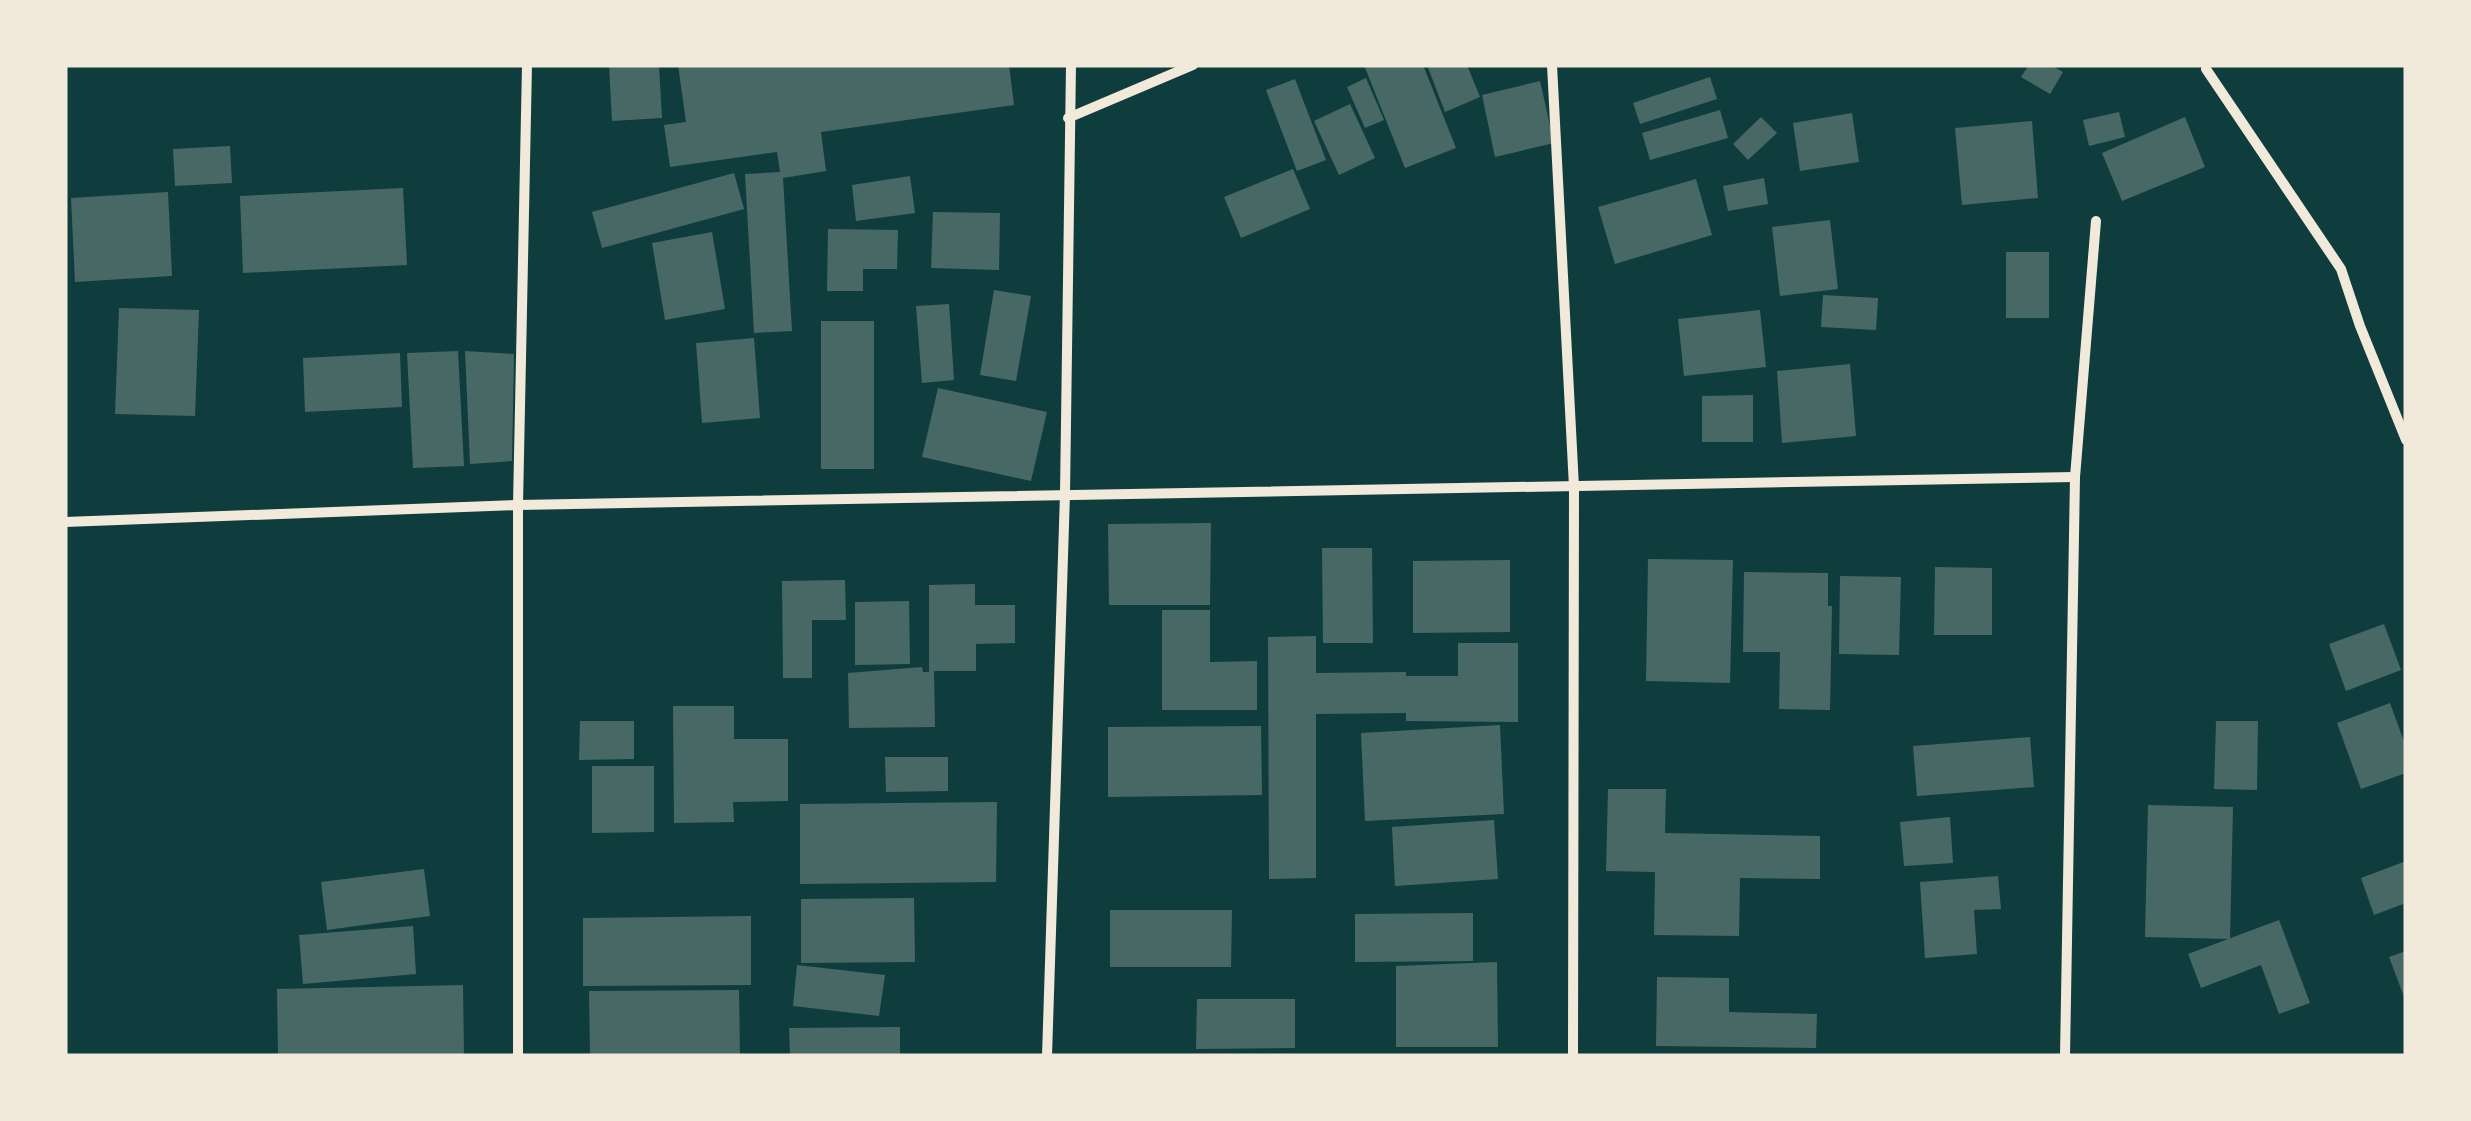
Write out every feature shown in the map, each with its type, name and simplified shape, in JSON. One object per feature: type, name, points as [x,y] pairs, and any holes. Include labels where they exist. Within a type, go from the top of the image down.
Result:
[{"type":"street","points":[[518,1056],[518,505],[527,65]]},
{"type":"street","points":[[1048,1056],[1065,494],[1070,65]]},
{"type":"street","points":[[1068,118],[1193,65]]},
{"type":"street","points":[[1552,65],[1574,487],[1573,1056]]},
{"type":"street","points":[[2206,69],[2341,270],[2406,440]]},
{"type":"street","points":[[2066,1056],[2075,477],[2096,221]]},
{"type":"street","points":[[65,522],[518,505],[2075,477]]},
{"type":"building","points":[[609,65],[659,65],[662,118],[612,121]]},
{"type":"building","points":[[678,65],[1009,65],[1014,105],[821,132],[826,171],[783,178],[792,331],[754,333],[745,174],[780,172],[777,152],[670,167],[664,125],[686,122]]},
{"type":"building","points":[[1364,65],[1423,65],[1456,148],[1405,168]]},
{"type":"building","points":[[1427,65],[1467,65],[1480,97],[1445,112]]},
{"type":"building","points":[[2029,65],[2051,65],[2063,72],[2050,94],[2021,77]]},
{"type":"building","points":[[1710,77],[1717,99],[1640,124],[1633,103]]},
{"type":"building","points":[[1366,78],[1384,120],[1365,128],[1347,87]]},
{"type":"building","points":[[1295,79],[1326,160],[1297,171],[1266,90]]},
{"type":"building","points":[[1540,81],[1554,143],[1495,157],[1482,95]]},
{"type":"building","points":[[1350,104],[1375,158],[1339,175],[1314,121]]},
{"type":"building","points":[[1720,110],[1728,138],[1650,160],[1642,133]]},
{"type":"building","points":[[2119,112],[2125,137],[2089,146],[2083,120]]},
{"type":"building","points":[[1852,113],[1859,162],[1800,171],[1793,123]]},
{"type":"building","points":[[1761,117],[1777,133],[1748,160],[1733,144]]},
{"type":"building","points":[[2185,117],[2205,167],[2122,201],[2102,153]]},
{"type":"building","points":[[2032,121],[2038,198],[1962,205],[1955,128]]},
{"type":"building","points":[[230,146],[232,183],[175,186],[173,149]]},
{"type":"building","points":[[1293,169],[1310,209],[1241,238],[1224,197]]},
{"type":"building","points":[[734,173],[744,209],[602,248],[592,212]]},
{"type":"building","points":[[910,176],[915,213],[856,221],[852,185]]},
{"type":"building","points":[[1764,178],[1768,204],[1728,211],[1723,186]]},
{"type":"building","points":[[1696,179],[1712,235],[1615,264],[1598,207]]},
{"type":"building","points":[[403,188],[407,265],[243,273],[240,196]]},
{"type":"building","points":[[168,192],[172,276],[75,282],[71,198]]},
{"type":"building","points":[[933,212],[1000,213],[999,270],[931,268]]},
{"type":"building","points":[[1830,220],[1838,289],[1780,296],[1772,227]]},
{"type":"building","points":[[828,229],[898,230],[897,269],[863,269],[863,291],[827,291]]},
{"type":"building","points":[[712,232],[725,309],[665,320],[652,243]]},
{"type":"building","points":[[2006,252],[2049,252],[2049,318],[2006,318]]},
{"type":"building","points":[[994,290],[1031,296],[1016,381],[980,375]]},
{"type":"building","points":[[1823,295],[1878,298],[1876,330],[1821,327]]},
{"type":"building","points":[[949,304],[954,380],[922,383],[916,306]]},
{"type":"building","points":[[119,308],[199,310],[195,416],[115,414]]},
{"type":"building","points":[[1760,310],[1766,367],[1684,376],[1678,319]]},
{"type":"building","points":[[821,321],[874,321],[874,469],[821,469]]},
{"type":"building","points":[[754,338],[760,418],[702,423],[696,343]]},
{"type":"building","points":[[458,351],[464,466],[413,468],[407,353]]},
{"type":"building","points":[[465,351],[514,354],[512,461],[470,464]]},
{"type":"building","points":[[400,353],[402,407],[305,412],[303,358]]},
{"type":"building","points":[[1850,364],[1856,436],[1782,443],[1777,371]]},
{"type":"building","points":[[938,388],[1047,412],[1031,481],[922,457]]},
{"type":"building","points":[[1753,395],[1753,442],[1702,442],[1702,396]]},
{"type":"building","points":[[1211,523],[1210,605],[1109,605],[1108,524]]},
{"type":"building","points":[[1322,548],[1372,548],[1373,643],[1323,643]]},
{"type":"building","points":[[1648,559],[1733,560],[1730,683],[1646,681]]},
{"type":"building","points":[[1510,560],[1510,632],[1413,633],[1413,561]]},
{"type":"building","points":[[1935,567],[1992,568],[1992,635],[1934,635]]},
{"type":"building","points":[[1744,572],[1828,573],[1828,606],[1832,606],[1830,710],[1779,709],[1780,652],[1743,652]]},
{"type":"building","points":[[1840,576],[1901,577],[1899,655],[1839,654]]},
{"type":"building","points":[[845,580],[846,620],[812,620],[812,678],[783,678],[782,581]]},
{"type":"building","points":[[975,584],[975,605],[1015,605],[1015,643],[976,644],[976,671],[934,671],[935,727],[849,728],[848,673],[922,667],[923,672],[929,672],[929,585]]},
{"type":"building","points":[[909,601],[910,664],[855,665],[855,602]]},
{"type":"building","points":[[1162,610],[1210,610],[1210,662],[1257,661],[1257,710],[1162,710]]},
{"type":"building","points":[[2384,624],[2401,670],[2346,691],[2329,644]]},
{"type":"building","points":[[1316,636],[1316,673],[1458,676],[1458,643],[1518,643],[1518,722],[1406,721],[1406,713],[1316,714],[1316,878],[1269,879],[1268,637]]},
{"type":"building","points":[[2390,703],[2406,747],[2406,773],[2361,789],[2337,723]]},
{"type":"building","points":[[673,706],[734,706],[734,739],[788,739],[788,801],[733,802],[734,822],[674,823]]},
{"type":"building","points":[[580,721],[634,721],[634,759],[579,760]]},
{"type":"building","points":[[2216,721],[2258,721],[2257,790],[2214,789]]},
{"type":"building","points":[[1500,725],[1504,814],[1365,821],[1361,733]]},
{"type":"building","points":[[1261,726],[1262,795],[1108,797],[1108,727]]},
{"type":"building","points":[[2030,737],[2034,787],[1917,796],[1913,746]]},
{"type":"building","points":[[885,757],[948,757],[948,791],[886,792]]},
{"type":"building","points":[[592,766],[654,766],[654,832],[592,833]]},
{"type":"building","points":[[1608,789],[1666,789],[1665,833],[1820,836],[1820,879],[1740,878],[1739,936],[1654,935],[1655,872],[1606,871]]},
{"type":"building","points":[[997,802],[996,882],[800,884],[800,804]]},
{"type":"building","points":[[2148,805],[2233,807],[2230,939],[2145,937]]},
{"type":"building","points":[[1950,817],[1953,863],[1904,866],[1900,822]]},
{"type":"building","points":[[1494,820],[1498,879],[1395,886],[1392,827]]},
{"type":"building","points":[[2406,861],[2406,903],[2374,915],[2361,878]]},
{"type":"building","points":[[424,869],[430,916],[327,930],[321,882]]},
{"type":"building","points":[[1998,876],[2001,909],[1974,910],[1977,954],[1925,958],[1920,882]]},
{"type":"building","points":[[914,898],[915,962],[801,963],[801,899]]},
{"type":"building","points":[[1110,910],[1232,910],[1231,967],[1110,967]]},
{"type":"building","points":[[1473,913],[1473,961],[1355,962],[1355,914]]},
{"type":"building","points":[[751,916],[751,985],[583,986],[583,918]]},
{"type":"building","points":[[2279,920],[2310,1003],[2279,1014],[2261,965],[2201,988],[2188,954]]},
{"type":"building","points":[[413,926],[416,974],[303,984],[299,935]]},
{"type":"building","points":[[2406,951],[2406,1002],[2389,957]]},
{"type":"building","points":[[1497,962],[1498,1047],[1396,1047],[1396,966]]},
{"type":"building","points":[[797,965],[885,975],[879,1016],[793,1006]]},
{"type":"building","points":[[1657,977],[1729,978],[1729,1012],[1817,1014],[1816,1048],[1656,1046]]},
{"type":"building","points":[[463,985],[464,1056],[278,1056],[277,989]]},
{"type":"building","points":[[739,990],[740,1056],[590,1056],[589,991]]},
{"type":"building","points":[[1197,999],[1295,999],[1295,1048],[1196,1049]]},
{"type":"building","points":[[900,1027],[900,1056],[790,1056],[789,1028]]}]
